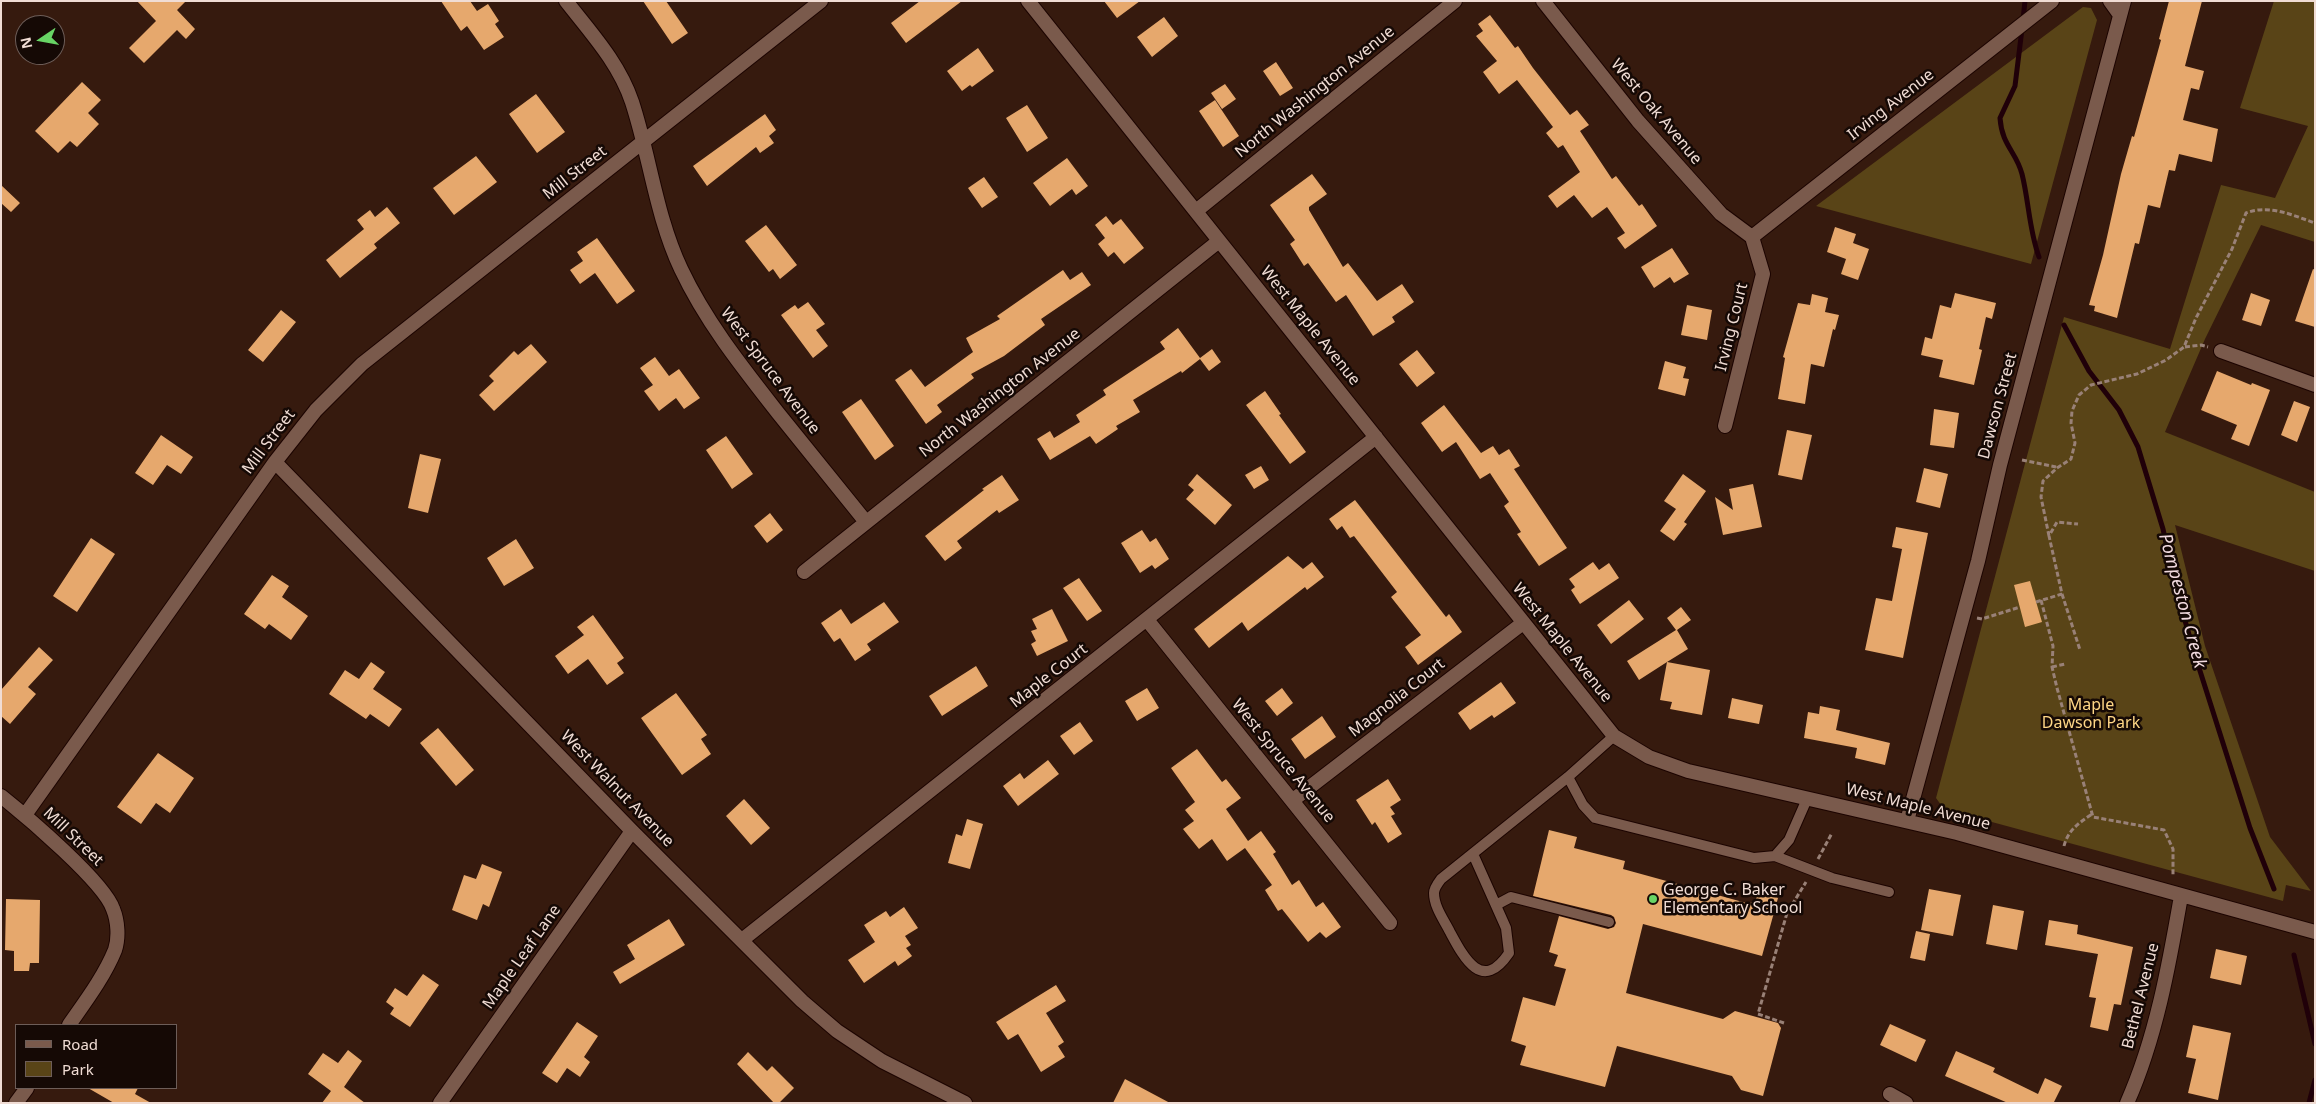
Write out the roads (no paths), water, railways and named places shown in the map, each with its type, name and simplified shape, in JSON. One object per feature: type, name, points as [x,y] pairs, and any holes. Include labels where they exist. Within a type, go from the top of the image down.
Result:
[{"type":"street","name":"West Spruce Avenue","points":[[566,1],[608,54],[621,76],[632,102],[662,217],[680,268],[706,317],[738,362],[866,522]]},
{"type":"street","name":"Mill Street","points":[[70,1024],[94,989],[115,949],[118,929],[113,908],[102,890],[25,815],[275,462],[316,410],[362,364],[821,1]]},
{"type":"street","name":"West Maple Avenue","points":[[1028,1],[1614,736],[1649,757],[1688,772],[1908,821],[2315,932]]},
{"type":"street","name":"North Washington Avenue","points":[[1196,211],[1455,1]]},
{"type":"street","name":"West Oak Avenue","points":[[1543,1],[1651,136],[1721,214],[1752,237]]},
{"type":"street","name":"Irving Avenue","points":[[1752,237],[2052,1]]},
{"type":"street","points":[[2110,1],[2120,15]]},
{"type":"street","name":"Dawson Street","points":[[1908,821],[2124,1]]},
{"type":"street","name":"Irving Court","points":[[1725,426],[1763,274],[1752,237]]},
{"type":"street","name":"North Washington Avenue","points":[[804,572],[1219,241]]},
{"type":"street","points":[[2215,349],[2315,385]]},
{"type":"street","name":"Maple Court","points":[[742,940],[1148,621],[1376,437]]},
{"type":"street","name":"West Walnut Avenue","points":[[275,462],[632,831],[802,1001],[837,1031],[882,1061],[965,1103]]},
{"type":"street","name":"West Spruce Avenue","points":[[1148,621],[1390,923]]},
{"type":"street","name":"Magnolia Court","points":[[1293,800],[1523,623]]},
{"type":"street","points":[[1,796],[25,815]]},
{"type":"street","name":"Maple Leaf Lane","points":[[440,1103],[632,831]]},
{"type":"street","name":"Bethel Avenue","points":[[2127,1103],[2138,1076],[2161,996],[2181,896]]},
{"type":"street","points":[[16,1103],[26,1089]]},
{"type":"street","points":[[1890,1094],[1906,1103]]},
{"type":"lane","points":[[1473,854],[1506,928],[1509,953],[1501,965],[1489,970],[1476,969],[1465,959],[1435,903],[1434,890],[1440,879],[1568,777],[1614,736]]},
{"type":"lane","points":[[1568,777],[1582,805],[1595,818],[1754,858],[1775,856],[1832,878],[1889,892]]},
{"type":"lane","points":[[1775,856],[1790,840],[1807,799]]},
{"type":"lane","points":[[1496,905],[1511,897],[1609,922]]},
{"type":"waterway","name":"Pompeston Creek","points":[[2023,20],[2025,1]]},
{"type":"waterway","name":"Pompeston Creek","points":[[2022,29],[2015,86],[2000,118],[2003,135],[2022,174],[2033,237],[2039,257]]},
{"type":"waterway","name":"Pompeston Creek","points":[[2064,325],[2089,371],[2119,410],[2138,447],[2163,529],[2176,589],[2194,652],[2250,828],[2274,889]]},
{"type":"waterway","name":"Pompeston Creek","points":[[2294,955],[2315,1044]]},
{"type":"waterway","name":"Pompeston Creek","points":[[2309,1103],[2315,1080]]},
{"type":"place","name":"George C. Baker Elementary School","points":[[1653,899]]},
{"type":"park label","name":"Maple Dawson Park","points":[[2091,714]]}]
